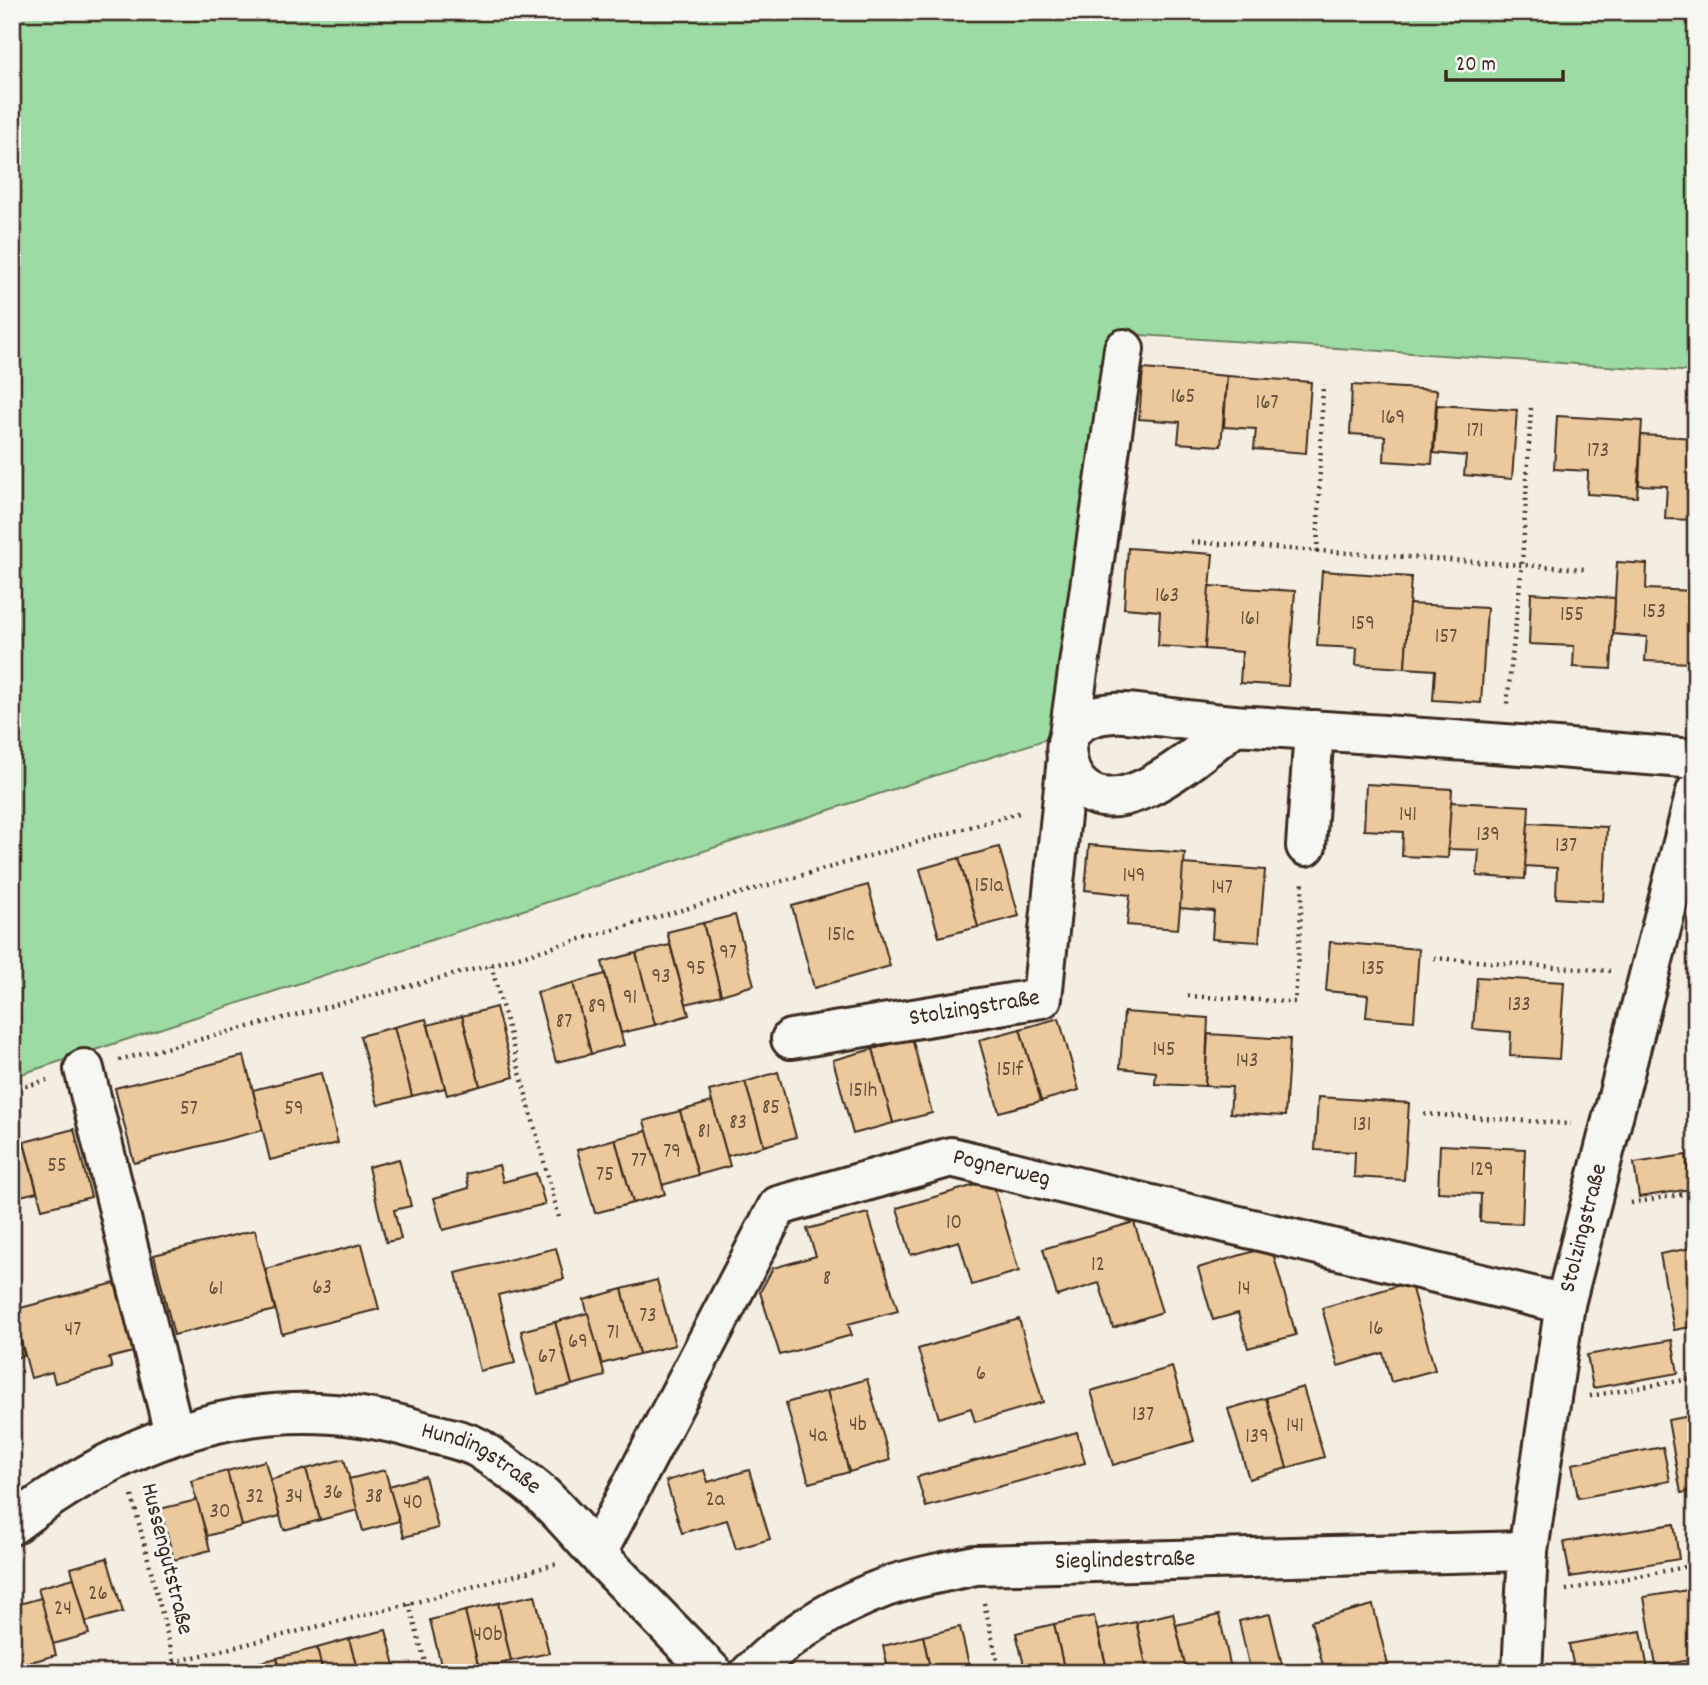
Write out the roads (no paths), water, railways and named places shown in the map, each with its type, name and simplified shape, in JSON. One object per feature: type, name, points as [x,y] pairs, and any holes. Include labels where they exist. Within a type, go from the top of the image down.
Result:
[{"type":"street","name":"Stolzingstraße","points":[[792,1039],[1042,999],[1068,746],[1124,349]]},
{"type":"street","points":[[1235,725],[1162,779],[1131,796],[1110,799],[1088,792],[1074,778],[1068,746],[1079,723],[1088,718],[1115,712],[1235,725],[1696,758]]},
{"type":"street","points":[[1306,846],[1314,730]]},
{"type":"street","name":"Stolzingstraße","points":[[1522,1673],[1528,1551],[1566,1304],[1696,792]]},
{"type":"street","points":[[84,1069],[174,1433]]},
{"type":"street","name":"Pognerweg","points":[[597,1553],[778,1206],[951,1157],[1566,1304]]},
{"type":"street","name":"Hundingstraße","points":[[12,1525],[49,1497],[122,1455],[174,1433],[231,1420],[281,1414],[337,1415],[390,1421],[477,1447],[539,1492],[713,1673]]},
{"type":"street","name":"Sieglindestraße","points":[[750,1673],[775,1648],[816,1620],[886,1587],[975,1565],[1528,1551]]}]
